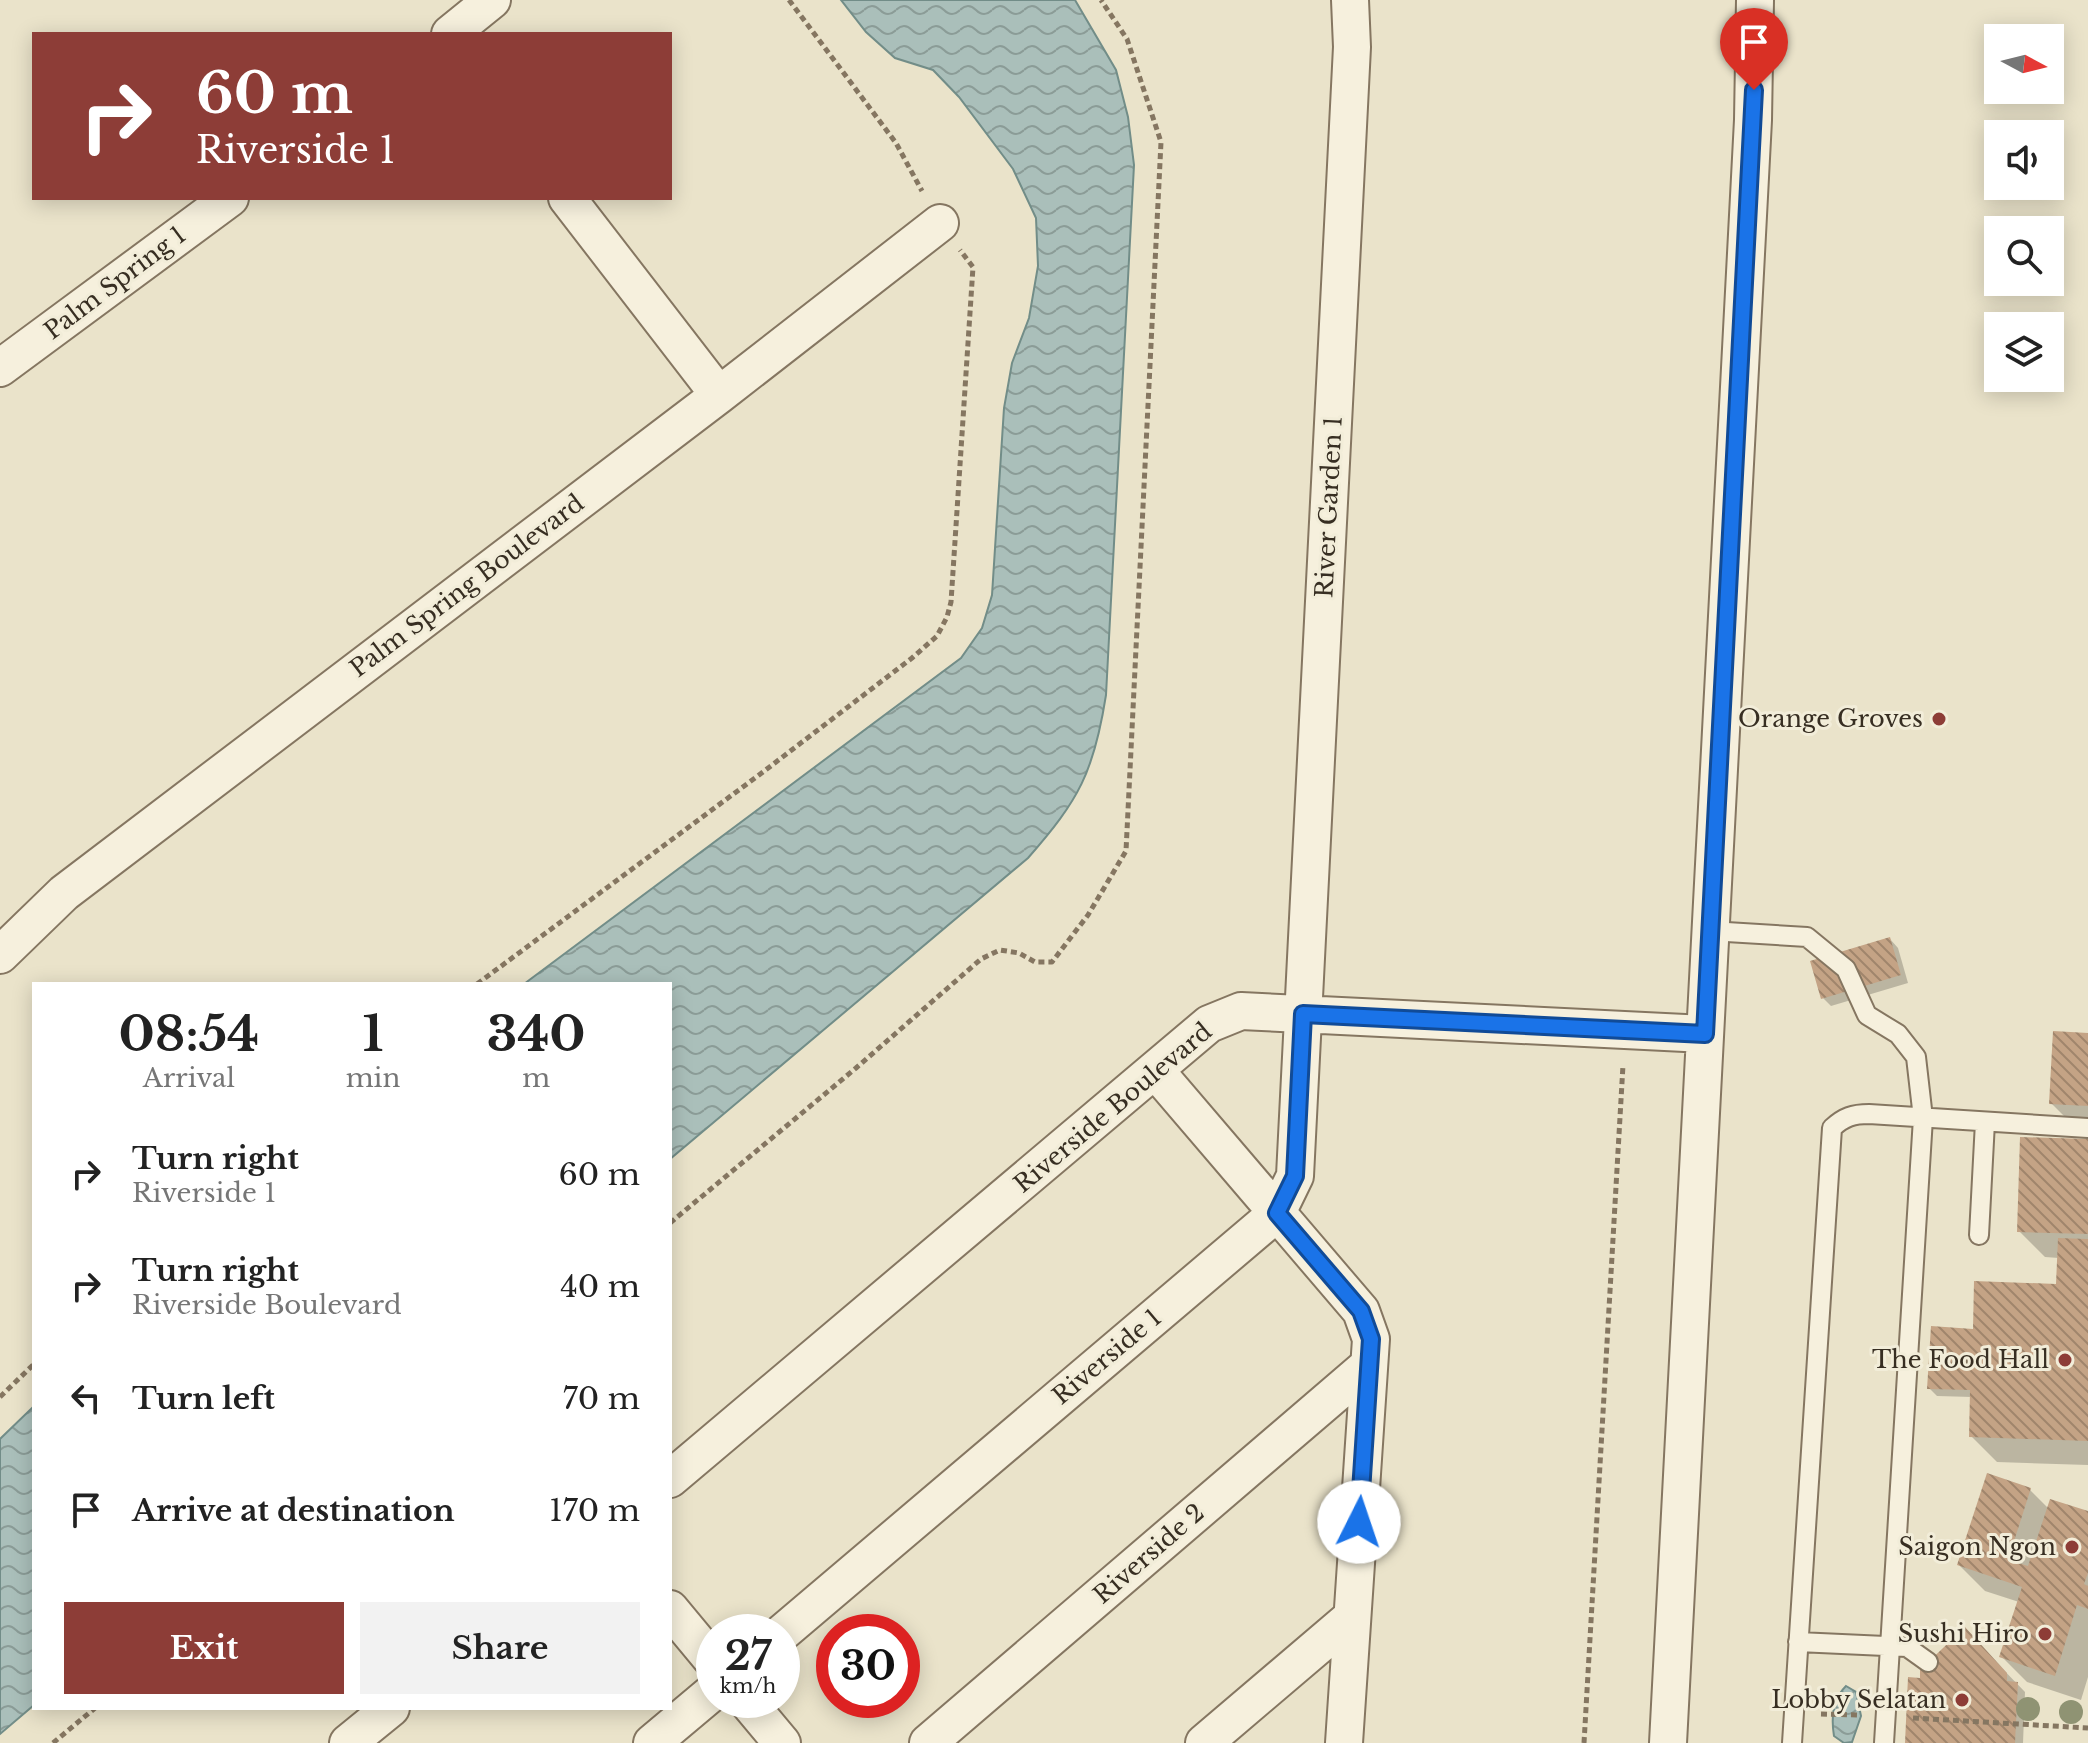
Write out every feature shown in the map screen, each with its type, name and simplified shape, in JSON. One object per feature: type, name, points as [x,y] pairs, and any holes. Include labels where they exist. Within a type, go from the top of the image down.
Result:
[{"type":"street","points":[[452,32],[492,0]]},
{"type":"street","points":[[1321,0],[1352,47]]},
{"type":"street","name":"River Garden 1","points":[[1303,1014],[1352,47],[1350,0]]},
{"type":"street","points":[[1668,1743],[1753,120],[1755,0]]},
{"type":"street","name":"Palm Spring 1","points":[[0,368],[227,200]]},
{"type":"street","points":[[569,200],[719,395]]},
{"type":"street","name":"Palm Spring Boulevard","points":[[0,955],[64,893],[940,223]]},
{"type":"street","name":"Riverside Boulevard","points":[[672,1477],[1209,1024],[1241,1011],[1705,1034]]},
{"type":"street","name":"Riverside 1","points":[[800,1618],[1277,1213],[1295,1176],[1303,1014]]},
{"type":"street","points":[[1155,1070],[1361,1311],[1371,1339],[1344,1743]]},
{"type":"street","name":"Riverside 2","points":[[928,1743],[1369,1365]]},
{"type":"street","points":[[672,1611],[696,1640]]},
{"type":"street","points":[[1204,1743],[1352,1617]]},
{"type":"street","points":[[652,1743],[696,1706]]},
{"type":"street","points":[[348,1743],[389,1710]]},
{"type":"street","points":[[761,1718],[782,1743]]},
{"type":"lane","points":[[1710,931],[1807,937],[1846,969],[1867,1015],[1898,1034],[1916,1057],[1923,1118],[1884,1743]]},
{"type":"lane","points":[[1792,1743],[1832,1128],[1842,1118],[1852,1115],[2088,1128]]},
{"type":"lane","points":[[1979,1235],[1985,1122]]},
{"type":"lane","points":[[1798,1642],[1907,1647],[1928,1662]]},
{"type":"path","points":[[480,982],[912,658],[942,628],[951,602],[973,267],[940,223],[896,143],[789,0]]},
{"type":"path","points":[[672,1221],[981,959],[1000,950],[1019,953],[1035,962],[1052,962],[1088,915],[1126,851],[1161,142],[1127,39],[1101,0]]},
{"type":"path","points":[[1584,1743],[1625,1030]]},
{"type":"path","points":[[1908,1359],[1971,1362]]},
{"type":"path","points":[[0,1397],[32,1366]]},
{"type":"path","points":[[53,1743],[93,1710]]},
{"type":"path","points":[[1793,1712],[2088,1728]]},
{"type":"water","points":[[841,0],[1075,0],[1116,70],[1128,117],[1134,165],[1106,695],[1096,745],[1082,784],[1060,819],[1028,858],[672,1157],[672,982],[527,982],[961,658],[982,628],[992,595],[1004,408],[1012,363],[1029,318],[1038,266],[1036,218],[1013,169],[959,97],[933,70],[895,58],[866,32]]},
{"type":"water","points":[[32,1408],[32,1707],[0,1734],[0,1439]]},
{"type":"water","points":[[1846,1686],[1856,1692],[1861,1716],[1852,1742],[1844,1743],[1834,1736],[1833,1716],[1835,1703]]},
{"type":"building","points":[[1890,937],[1901,975],[1821,999],[1810,961]]},
{"type":"building","points":[[2053,1031],[2088,1033],[2088,1106],[2049,1104]]},
{"type":"building","points":[[2020,1137],[2088,1139],[2088,1234],[2017,1232]]},
{"type":"building","points":[[2058,1238],[2088,1239],[2088,1441],[1969,1437],[1970,1390],[1927,1389],[1931,1326],[1973,1329],[1974,1281],[2056,1284]]},
{"type":"building","points":[[1987,1473],[2031,1488],[2008,1560],[2028,1566],[2050,1499],[2088,1511],[2088,1573],[2084,1584],[2088,1586],[2088,1609],[2077,1605],[2055,1676],[1999,1657],[2022,1587],[1957,1565]]},
{"type":"building","name":"Lobby Selatan","points":[[1965,1627],[2007,1673],[2007,1681],[2018,1682],[2015,1743],[1905,1743],[1908,1677],[1920,1678],[1920,1670]]},
{"type":"place","name":"Orange Groves","points":[[1939,719]]},
{"type":"place","name":"The Food Hall","points":[[2065,1360]]},
{"type":"place","name":"Saigon Ngon","points":[[2072,1547]]},
{"type":"place","name":"Sushi Hiro","points":[[2045,1634]]},
{"type":"place","name":"Lobby Selatan","points":[[1962,1700]]},
{"type":"route","points":[[1359,1522],[1371,1339],[1361,1311],[1277,1213],[1295,1176],[1303,1014],[1705,1034],[1754,90]]}]
